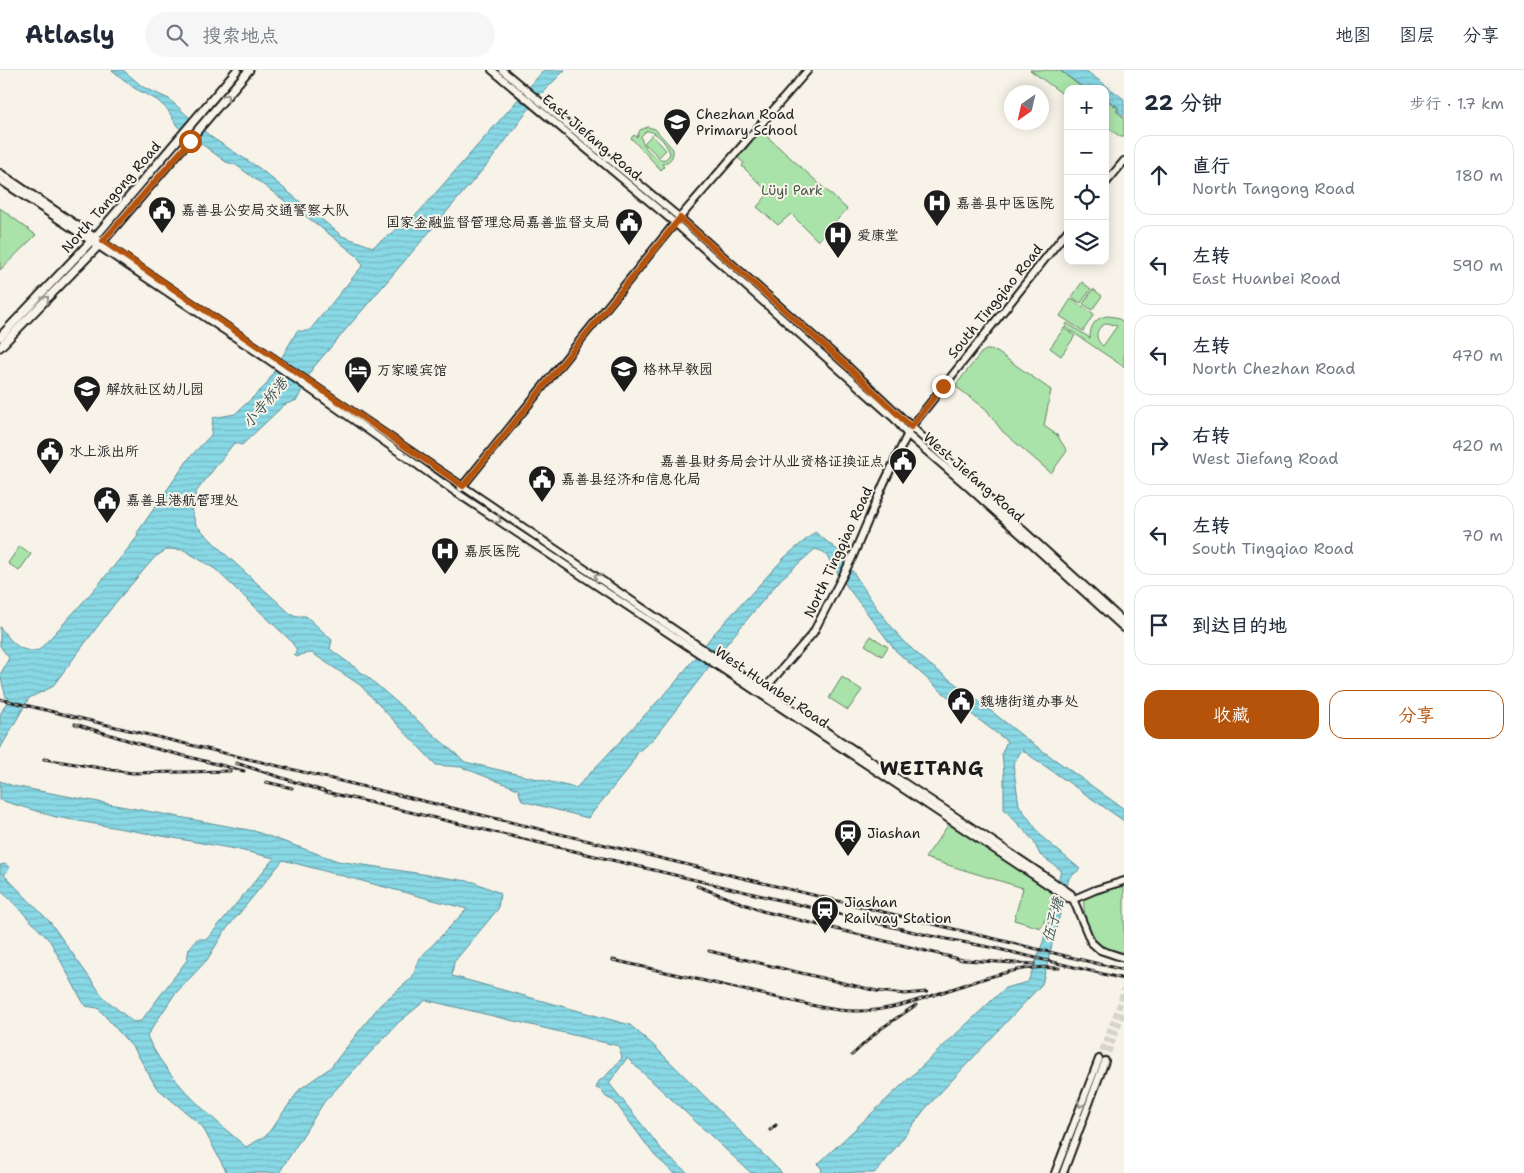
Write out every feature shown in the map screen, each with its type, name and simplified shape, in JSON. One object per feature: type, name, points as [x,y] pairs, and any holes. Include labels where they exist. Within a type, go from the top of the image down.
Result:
[{"type":"main road","name":"North Tangong Road","points":[[0,337],[97,241],[237,70]]},
{"type":"main road","name":"North Tangong Road","points":[[0,347],[190,141],[249,70]]},
{"type":"street","name":"East Jiefang Road","points":[[492,70],[519,88],[677,220]]},
{"type":"street","name":"East Jiefang Road","points":[[502,70],[519,88]]},
{"type":"street","points":[[457,493],[677,220],[808,70]]},
{"type":"street","points":[[1109,179],[1124,161]]},
{"type":"street","points":[[0,173],[268,356],[316,391]]},
{"type":"street","points":[[0,180],[97,241]]},
{"type":"street","name":"West Jiefang Road","points":[[677,220],[838,358],[1124,622]]},
{"type":"street","name":"West Jiefang Road","points":[[677,220],[895,420],[908,435],[1124,628]]},
{"type":"street","name":"South Tingqiao Road","points":[[908,435],[911,427],[1064,235]]},
{"type":"street","name":"West Huanbei Road","points":[[316,391],[463,486],[723,666],[1071,897]]},
{"type":"street","name":"West Huanbei Road","points":[[316,391],[457,493],[694,646]]},
{"type":"street","name":"North Tingqiao Road","points":[[762,692],[813,633],[852,558],[884,483],[908,435]]},
{"type":"street","points":[[1124,881],[1071,897],[1091,942],[1100,950],[1124,958]]},
{"type":"street","points":[[1055,1173],[1102,1060],[1063,1173]]},
{"type":"green space","points":[[1030,70],[1059,70],[1079,85],[1064,85],[1064,95]]},
{"type":"green space","points":[[1109,102],[1118,108],[1116,111],[1124,118],[1124,137],[1109,129]]},
{"type":"green space","points":[[648,127],[655,129],[673,149],[672,157],[662,164],[664,167],[661,170],[631,138],[634,135],[637,137],[640,130]],"holes":[[[646,131],[650,131],[661,138],[667,146],[670,154],[666,159],[654,156],[646,148],[641,136]]]},
{"type":"green space","name":"Lüyi Park","points":[[761,131],[847,209],[818,241],[791,214],[778,225],[757,207],[769,193],[742,166],[744,163],[738,158]]},
{"type":"green space","points":[[652,135],[666,150],[659,157],[644,143]]},
{"type":"green space","points":[[0,208],[36,235],[0,270]]},
{"type":"green space","points":[[1082,282],[1091,289],[1081,303],[1072,297]]},
{"type":"green space","points":[[1093,289],[1102,296],[1092,310],[1083,304]]},
{"type":"green space","points":[[1071,299],[1094,314],[1083,331],[1060,316]]},
{"type":"green space","points":[[1107,316],[1115,317],[1124,322],[1124,367],[1065,327],[1067,323],[1090,338],[1094,323]],"holes":[[[1108,323],[1117,326],[1103,346],[1097,336],[1099,329]]]},
{"type":"green space","points":[[1064,328],[1075,336],[1061,356],[1050,348]]},
{"type":"green space","points":[[986,350],[997,352],[1051,390],[1044,426],[1057,435],[1067,451],[1051,473],[1002,431],[986,409],[955,386],[981,353]]},
{"type":"green space","points":[[20,546],[31,554],[19,571],[8,563]]},
{"type":"green space","points":[[871,636],[888,647],[882,656],[865,645]]},
{"type":"green space","points":[[842,677],[862,690],[848,710],[829,698]]},
{"type":"green space","points":[[949,824],[1054,893],[1049,915],[1041,928],[1014,920],[1023,888],[925,858]]},
{"type":"green space","points":[[1124,883],[1124,953],[1101,945],[1093,936],[1085,916],[1084,897]]},
{"type":"water","points":[[112,70],[123,70],[143,87],[169,99],[211,137],[259,168],[342,236],[373,247],[418,213],[544,70],[565,70],[538,97],[491,160],[312,369],[297,400],[284,405],[242,445],[234,443],[196,492],[191,508],[196,525],[225,554],[293,616],[306,616],[332,640],[330,649],[369,678],[465,762],[576,788],[675,683],[711,637],[785,557],[815,532],[840,552],[878,610],[904,642],[929,664],[1029,741],[1124,809],[1124,821],[1022,750],[1013,764],[1019,805],[1042,837],[1080,869],[1069,878],[1042,984],[925,1109],[880,1168],[874,1173],[821,1173],[822,1169],[818,1164],[1005,988],[1028,982],[1043,942],[1061,870],[1040,855],[1033,840],[1004,809],[1002,753],[1007,741],[942,692],[896,651],[848,588],[824,552],[815,549],[781,579],[729,641],[654,738],[638,752],[628,769],[588,818],[522,801],[518,789],[461,767],[436,765],[360,685],[312,653],[297,657],[294,655],[297,650],[290,640],[215,569],[184,550],[168,549],[155,557],[116,602],[52,687],[29,698],[0,749],[0,715],[9,698],[6,697],[0,675],[9,658],[0,646],[0,627],[21,648],[32,651],[39,650],[90,594],[138,536],[137,533],[190,457],[211,435],[213,418],[235,414],[266,385],[297,331],[309,331],[363,265],[357,256],[315,223],[236,165],[226,162],[177,126],[168,110],[157,100],[134,88]]},
{"type":"water","points":[[1060,70],[1085,70],[1105,85],[1080,85]]},
{"type":"water","points":[[1109,88],[1124,99],[1124,116],[1117,111],[1119,108],[1109,101]]},
{"type":"water","points":[[0,781],[13,786],[254,831],[338,861],[474,882],[500,893],[498,909],[454,962],[452,976],[630,1025],[653,1045],[782,1173],[751,1173],[627,1058],[609,1083],[666,1155],[688,1173],[674,1173],[655,1156],[614,1101],[596,1088],[599,1081],[622,1058],[619,1046],[426,1000],[399,1022],[324,1102],[279,1173],[227,1173],[202,1126],[156,1087],[135,1050],[98,1008],[85,1006],[50,941],[0,889],[0,865],[5,864],[10,868],[4,875],[50,922],[104,998],[133,1022],[141,1021],[187,960],[189,949],[197,939],[207,939],[274,858],[235,849],[56,817],[0,800]],"holes":[[[283,860],[467,909],[420,958],[412,978],[380,1005],[330,1068],[300,1089],[266,1136],[246,1147],[204,1110],[177,1082],[155,1052],[147,1036],[174,995],[207,960],[224,932]]]},
{"type":"tunnel","points":[[1099,1059],[1124,989]]},
{"type":"tunnel","points":[[1105,1061],[1124,1011]]},
{"type":"railway","points":[[0,699],[1124,970]]},
{"type":"railway","points":[[75,724],[153,748],[244,771]]},
{"type":"railway","points":[[44,759],[132,773],[230,771]]},
{"type":"railway","points":[[236,763],[326,792],[931,936],[994,948],[1124,979]]},
{"type":"railway","points":[[266,782],[292,788]]},
{"type":"railway","points":[[697,886],[762,911],[963,960],[1034,964]]},
{"type":"railway","points":[[709,951],[877,991],[905,994],[927,992]]},
{"type":"railway","points":[[613,960],[810,1005],[834,1010],[853,1011],[884,1009],[920,1000],[1013,971],[1035,968],[1059,968]]},
{"type":"railway","points":[[852,1055],[879,1030],[916,1005]]},
{"type":"railway","points":[[770,1130],[776,1125]]},
{"type":"place","name":"Chezhan Road Primary School","points":[[677,146]]},
{"type":"place","name":"嘉善县中医医院","points":[[937,227]]},
{"type":"place","name":"嘉善县公安局交通警察大队","points":[[162,234]]},
{"type":"place","name":"国家金融监督管理总局嘉善监督支局","points":[[629,246]]},
{"type":"place","name":"爱康堂","points":[[838,259]]},
{"type":"place","name":"格林早教园","points":[[624,393]]},
{"type":"place","name":"万家暖宾馆","points":[[358,394]]},
{"type":"place","name":"解放社区幼儿园","points":[[87,413]]},
{"type":"place","name":"水上派出所","points":[[50,475]]},
{"type":"place","name":"嘉善县财务局会计从业资格证换证点","points":[[903,485]]},
{"type":"place","name":"嘉善县经济和信息化局","points":[[542,503]]},
{"type":"place","name":"嘉善县港航管理处","points":[[107,524]]},
{"type":"place","name":"嘉辰医院","points":[[445,575]]},
{"type":"place","name":"魏塘街道办事处","points":[[961,725]]},
{"type":"place","name":"Jiashan","points":[[848,857]]},
{"type":"place","name":"Jiashan Railway Station","points":[[825,934]]},
{"type":"district","name":"WEITANG","points":[[932,768]]},
{"type":"route","points":[[190,141],[103,241],[463,486],[680,218],[845,364],[911,427],[943,386]]},
{"type":"water label","name":"小寺桥港","points":[[265,403]]},
{"type":"water label","name":"伍子塘","points":[[1053,920]]}]
